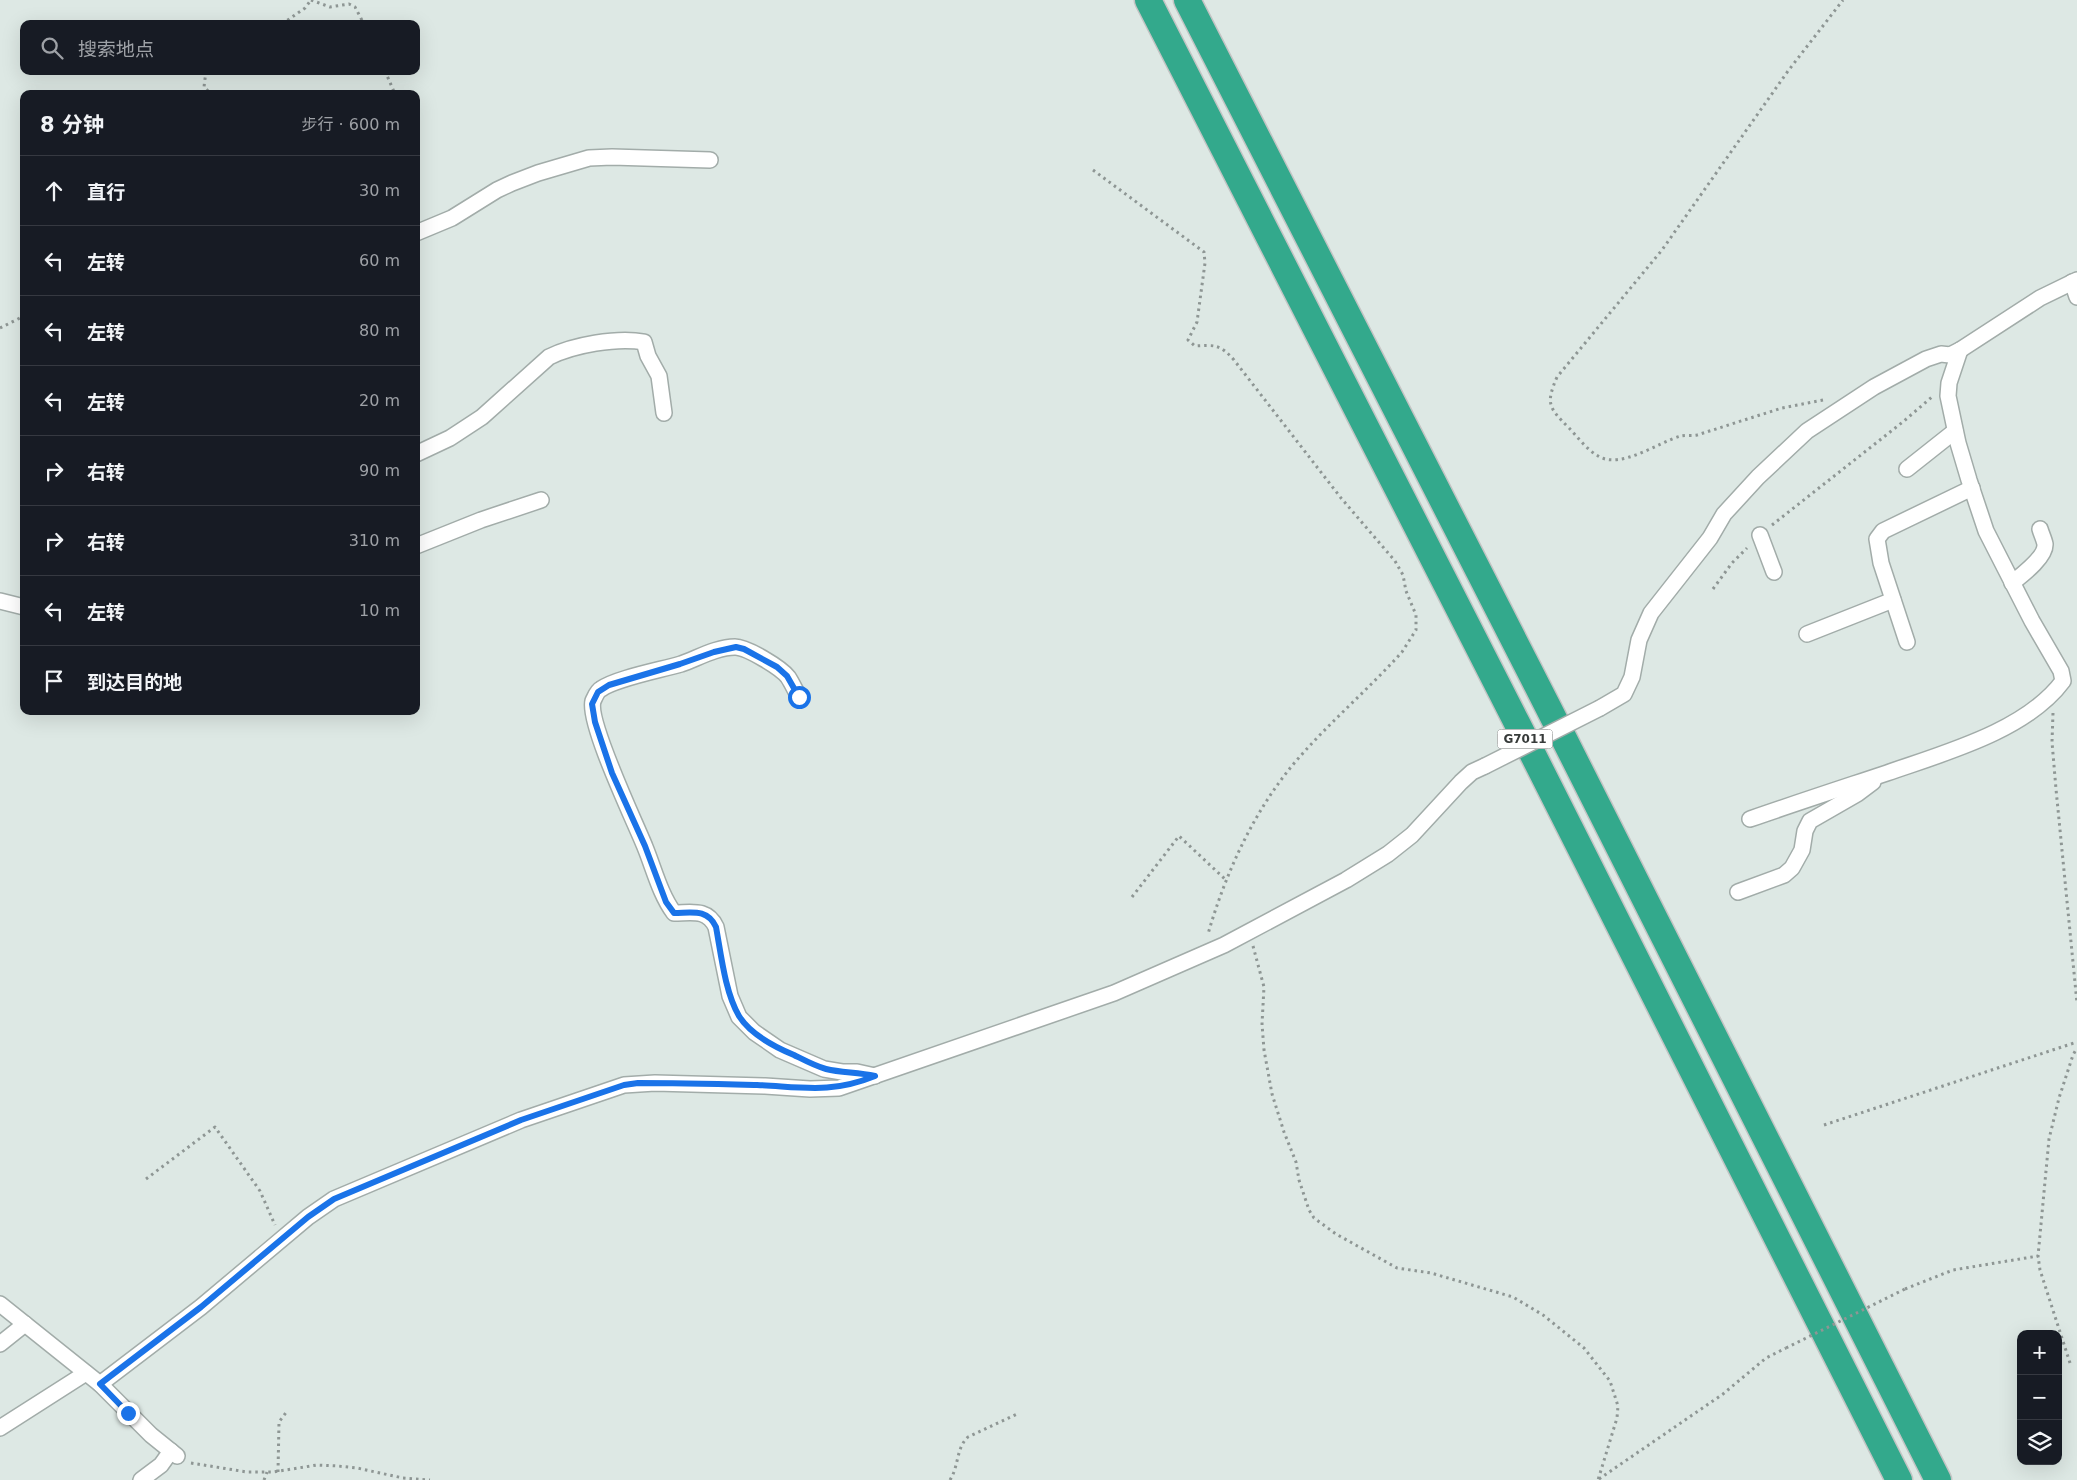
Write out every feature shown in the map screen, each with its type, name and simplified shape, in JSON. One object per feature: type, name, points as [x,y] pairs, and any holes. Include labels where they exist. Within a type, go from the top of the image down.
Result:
[{"type":"highway","name":"G7011","points":[[1148,0],[1518,725],[1899,1480]]},
{"type":"highway","name":"G7011","points":[[1188,0],[1549,709],[1938,1480]]},
{"type":"street","points":[[420,231],[452,218],[512,183],[538,172],[589,158],[710,160]]},
{"type":"street","points":[[100,1384],[201,1307],[320,1208],[343,1195],[521,1120],[624,1085],[638,1083],[722,1084],[810,1089],[839,1088],[1106,996],[1201,956],[1346,880],[1388,854],[1412,835],[1472,772],[1624,694],[1632,677],[1639,640],[1649,618],[1710,538],[1724,514],[1792,444],[1845,405],[1905,369],[1941,354],[1950,355],[2040,298],[2075,286]]},
{"type":"street","points":[[420,452],[450,438],[482,418],[549,357],[558,352],[590,344],[632,340],[644,342],[648,356],[660,376],[664,413]]},
{"type":"street","points":[[1750,819],[1970,744],[2013,722],[2053,693],[2070,676],[2012,582],[1986,531],[1955,431],[1948,396],[1948,383],[1960,350]]},
{"type":"street","points":[[1907,469],[1955,431]]},
{"type":"street","points":[[1906,642],[1881,563],[1878,539],[1883,531],[1972,488]]},
{"type":"street","points":[[420,544],[481,520],[541,500]]},
{"type":"street","points":[[2012,582],[2044,552],[2045,545],[2040,528]]},
{"type":"street","points":[[1760,535],[1774,572]]},
{"type":"street","points":[[1807,634],[1893,600]]},
{"type":"street","points":[[0,601],[20,606]]},
{"type":"street","points":[[799,697],[787,676],[777,667],[744,649],[736,647],[714,652],[609,685],[598,692],[592,704],[595,722],[612,773],[645,846],[666,902],[674,913],[703,913],[712,918],[716,927],[730,996],[739,1017],[754,1032],[780,1050],[824,1069],[857,1072],[875,1076]]},
{"type":"street","points":[[1738,892],[1784,875],[1798,859],[1810,821],[1857,794],[1882,774]]},
{"type":"street","points":[[0,1304],[100,1384],[151,1435],[174,1454],[142,1480]]},
{"type":"street","points":[[0,1344],[25,1324]]},
{"type":"street","points":[[0,1428],[86,1373]]},
{"type":"path","points":[[288,20],[305,8],[311,0],[330,7],[349,4],[355,7],[362,20]]},
{"type":"path","points":[[1844,0],[1788,71],[1662,250],[1557,377],[1550,394],[1550,406],[1560,419],[1597,456],[1607,460],[1632,456],[1682,436],[1696,436],[1782,408],[1836,398],[1845,405]]},
{"type":"path","points":[[206,75],[204,87],[207,90]]},
{"type":"path","points":[[387,75],[393,90]]},
{"type":"path","points":[[1093,170],[1204,252],[1205,263],[1197,322],[1188,340],[1195,346],[1219,346],[1226,350],[1342,498],[1395,561],[1403,575],[1406,591],[1416,615],[1416,630],[1402,652],[1291,768],[1260,812],[1242,843],[1216,904],[1201,956]]},
{"type":"path","points":[[0,328],[20,318]]},
{"type":"path","points":[[1713,589],[1732,563],[1760,535],[1904,421],[1948,383]]},
{"type":"path","points":[[2053,693],[2052,742],[2077,1003]]},
{"type":"path","points":[[1132,897],[1178,836],[1227,881]]},
{"type":"path","points":[[1253,930],[1253,943],[1264,987],[1262,1033],[1272,1094],[1296,1162],[1298,1180],[1309,1210],[1314,1218],[1336,1234],[1397,1268],[1431,1273],[1513,1298],[1543,1315],[1584,1348],[1610,1381],[1618,1406],[1617,1418],[1599,1479]]},
{"type":"path","points":[[1824,1125],[2077,1042]]},
{"type":"path","points":[[2070,1364],[2040,1270],[2038,1256],[2049,1139],[2062,1089],[2077,1048]]},
{"type":"path","points":[[146,1179],[215,1127],[260,1191],[282,1239]]},
{"type":"path","points":[[1599,1479],[1723,1394],[1766,1358],[1905,1289],[1952,1270],[2038,1256]]},
{"type":"path","points":[[278,1472],[279,1422],[288,1410]]},
{"type":"path","points":[[950,1480],[955,1471],[962,1442],[968,1437],[1017,1414]]},
{"type":"path","points":[[174,1454],[195,1465],[225,1470],[278,1472],[317,1465],[357,1468],[403,1478],[430,1480]]},
{"type":"path","points":[[264,1480],[267,1472]]},
{"type":"route","points":[[128,1413],[100,1384],[201,1307],[308,1217],[334,1199],[521,1120],[604,1090],[624,1085],[638,1083],[722,1084],[810,1089],[839,1088],[875,1076],[857,1072],[824,1069],[780,1050],[754,1032],[739,1017],[730,996],[716,927],[712,918],[703,913],[674,913],[666,902],[645,846],[612,773],[595,722],[592,704],[598,692],[609,685],[724,649],[736,647],[744,649],[777,667],[787,676],[799,697]]}]
